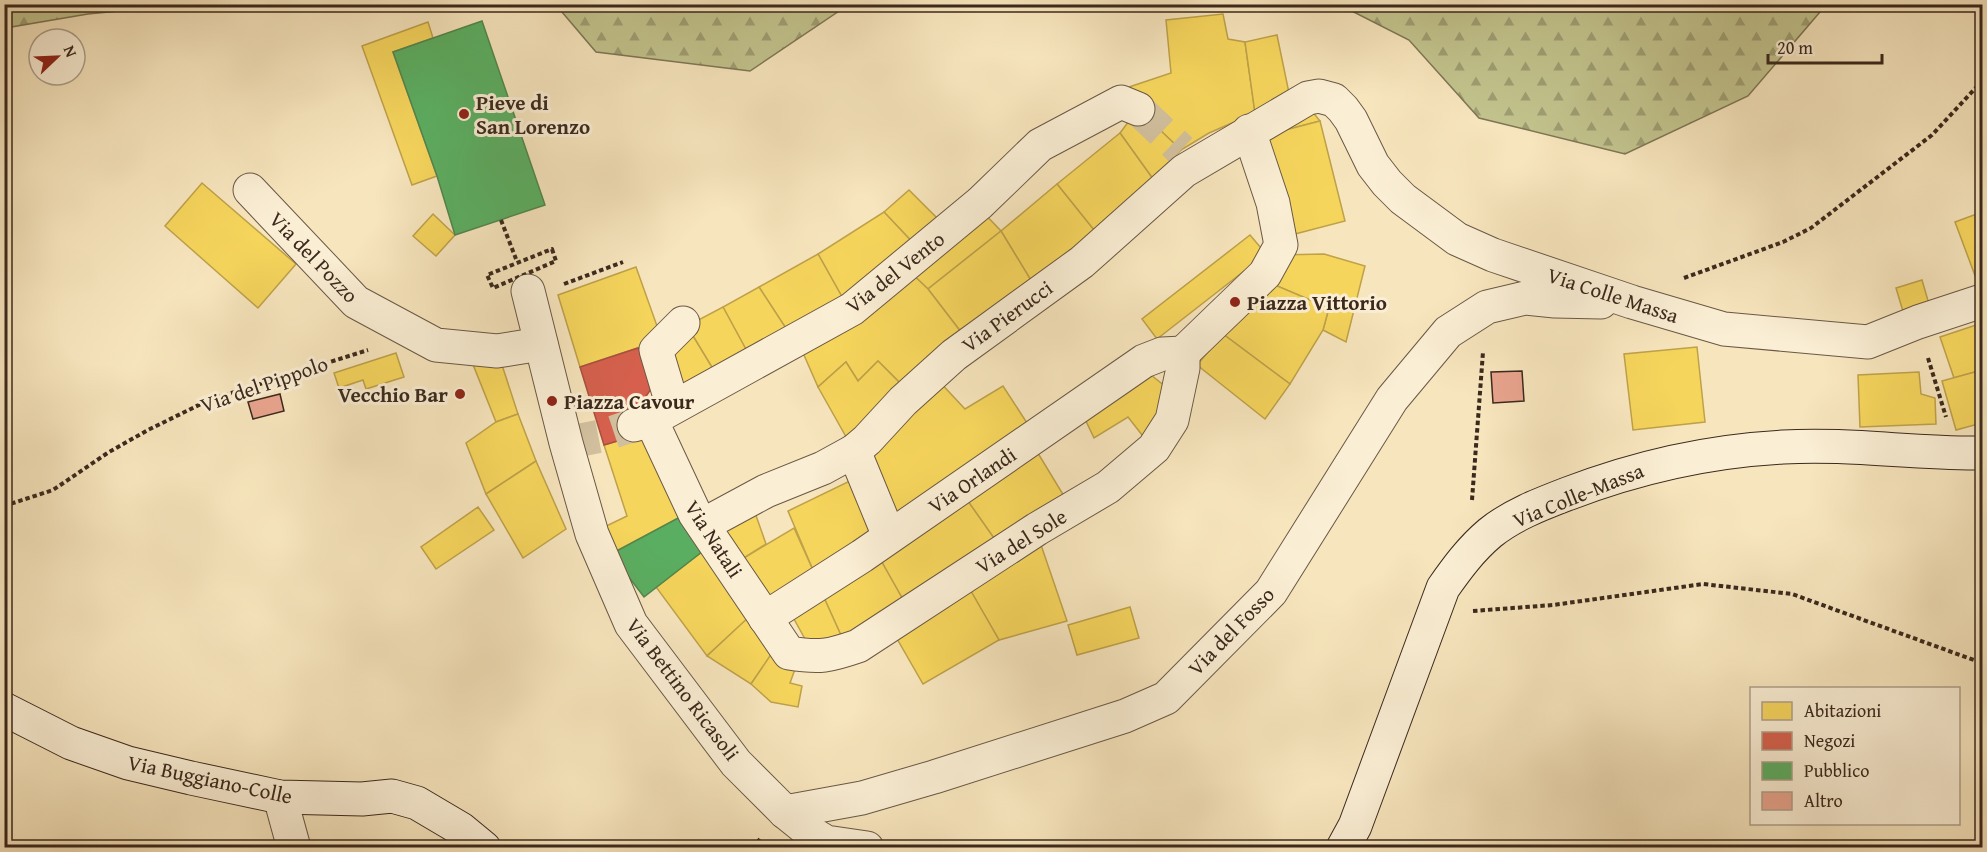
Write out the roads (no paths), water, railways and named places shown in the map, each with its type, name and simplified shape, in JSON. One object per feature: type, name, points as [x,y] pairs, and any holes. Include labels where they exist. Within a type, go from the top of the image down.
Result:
[{"type":"street","name":"Via Colle Massa","points":[[1308,98],[1319,96],[1334,100],[1351,120],[1373,165],[1387,183],[1403,199],[1457,239],[1492,255],[1632,302],[1724,329],[1868,342],[1918,322],[1983,301]]},
{"type":"street","name":"Via Pierucci","points":[[703,525],[766,491],[823,468],[854,451],[903,401],[954,355],[1082,262],[1184,171],[1187,158],[1249,131],[1308,98]]},
{"type":"street","name":"Via del Vento","points":[[653,417],[852,309],[980,203],[1040,145],[1121,102],[1138,109]]},
{"type":"street","points":[[1183,353],[1265,274],[1281,245],[1273,203],[1249,131]]},
{"type":"street","name":"Via del Pozzo","points":[[250,190],[356,302],[435,345],[497,351],[541,344]]},
{"type":"street","name":"Via Bettino Ricasoli","points":[[525,284],[592,534],[631,624],[736,763],[785,812],[826,842],[867,848]]},
{"type":"street","name":"Via del Fosso","points":[[785,812],[862,798],[934,777],[1125,717],[1166,698],[1271,592],[1392,399],[1448,332],[1487,307],[1524,298],[1555,302],[1632,302]]},
{"type":"street","name":"Via Natali","points":[[683,323],[656,350],[653,417],[668,460],[695,514],[789,653]]},
{"type":"street","name":"Via Orlandi","points":[[765,618],[861,556],[1144,362],[1162,354],[1183,353]]},
{"type":"street","name":"Via del Sole","points":[[789,653],[830,656],[858,646],[1037,529],[1108,487],[1154,448],[1172,420],[1183,368],[1183,353]]},
{"type":"street","name":"Via Colle-Massa","points":[[1344,848],[1355,826],[1443,588],[1466,557],[1490,533],[1511,519],[1592,484],[1670,461],[1702,455],[1783,447],[1970,453]]},
{"type":"street","points":[[854,451],[889,536]]},
{"type":"street","name":"Via Buggiano-Colle","points":[[4,709],[71,742],[128,763],[280,797],[362,800],[392,796],[417,803],[439,815],[484,848]]},
{"type":"street","points":[[280,797],[294,848]]},
{"type":"tunnel","points":[[1138,109],[1181,150]]},
{"type":"tunnel","points":[[566,443],[601,436],[634,425]]},
{"type":"place","name":"Pieve di San Lorenzo","points":[[464,114]]},
{"type":"place","name":"Piazza Vittorio","points":[[1235,302]]},
{"type":"place","name":"Vecchio Bar","points":[[460,394]]},
{"type":"place","name":"Piazza Cavour","points":[[552,401]]}]
